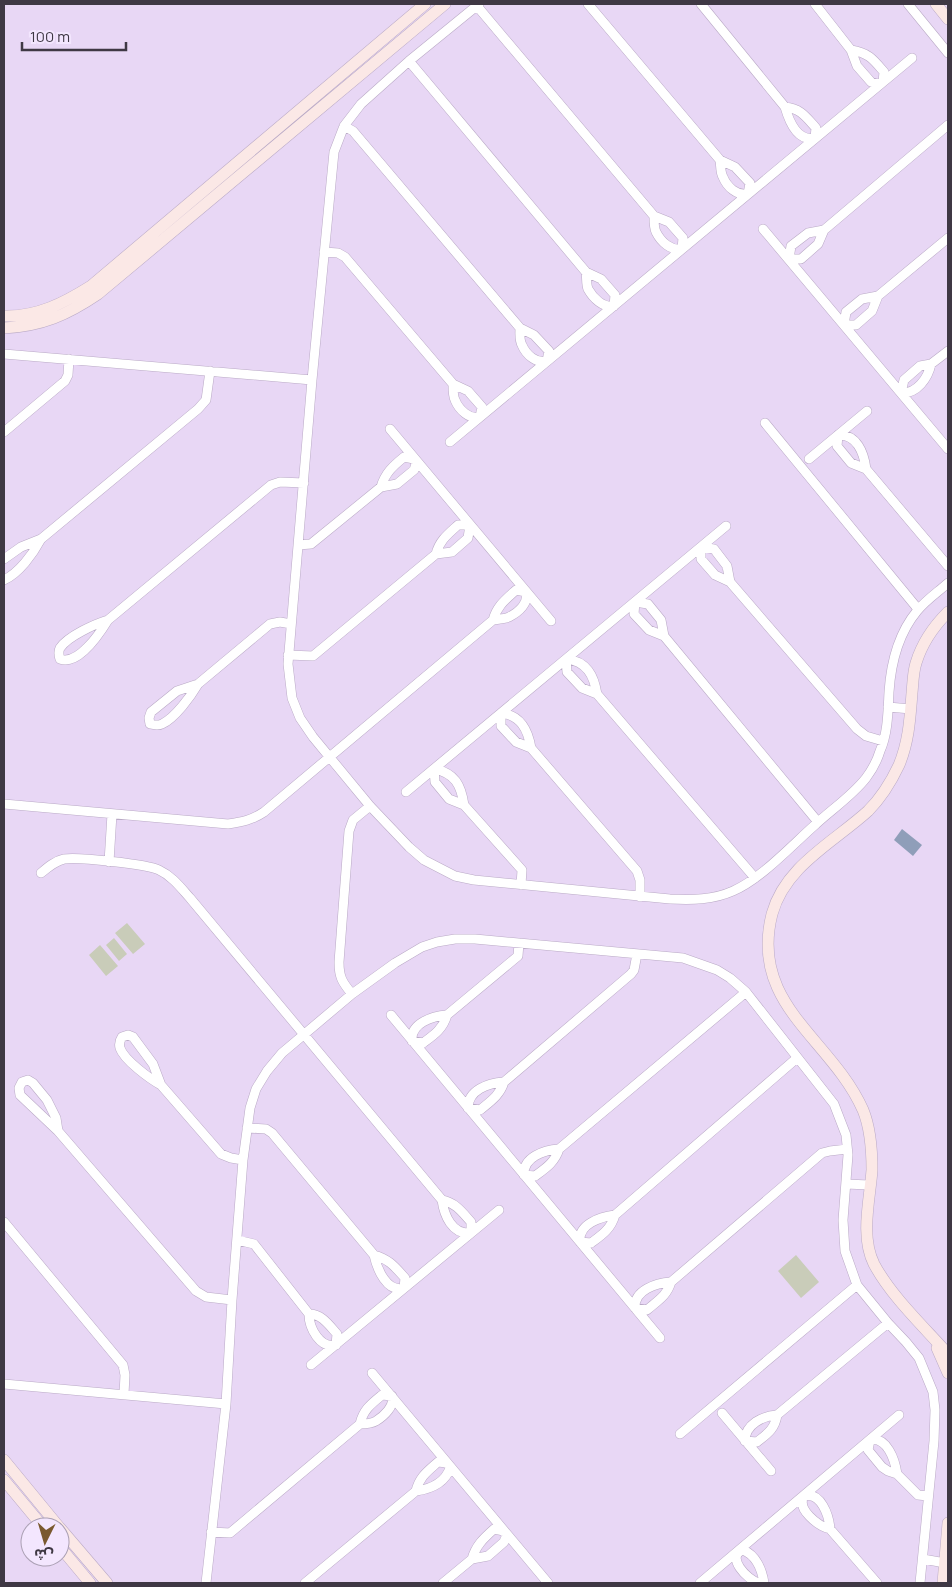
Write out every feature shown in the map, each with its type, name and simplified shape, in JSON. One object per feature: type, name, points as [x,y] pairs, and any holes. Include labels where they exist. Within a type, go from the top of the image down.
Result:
[{"type":"main road","points":[[4,316],[28,314],[52,308],[91,286],[425,4]]},
{"type":"main road","points":[[4,328],[38,324],[60,317],[98,294],[445,4]]},
{"type":"main road","points":[[936,4],[948,18]]},
{"type":"main road","points":[[948,612],[928,636],[915,664],[908,742],[891,783],[868,810],[795,872],[780,895],[773,913],[768,936],[768,955],[771,973],[780,995],[791,1012],[850,1084],[864,1113],[871,1149],[872,1170],[867,1228],[868,1245],[873,1262],[884,1279],[930,1336],[948,1354]]},
{"type":"main road","points":[[930,1336],[948,1373]]},
{"type":"main road","points":[[4,1460],[52,1517]]},
{"type":"main road","points":[[4,1480],[35,1517]]},
{"type":"main road","points":[[943,1583],[948,1523]]},
{"type":"main road","points":[[70,1539],[107,1583]]},
{"type":"main road","points":[[70,1559],[90,1583]]},
{"type":"street","points":[[588,4],[720,160],[735,167],[750,183],[748,194]]},
{"type":"street","points":[[701,4],[785,107],[789,122],[803,138],[809,140],[815,138]]},
{"type":"street","points":[[815,4],[851,50],[857,66],[871,82],[877,84],[883,82]]},
{"type":"street","points":[[908,4],[948,53]]},
{"type":"street","points":[[682,249],[683,238],[669,222],[654,216],[478,5],[409,61],[361,104],[344,126],[331,164],[288,655],[292,698],[300,718],[313,737],[370,806],[409,847],[424,860],[455,876],[474,880],[640,897],[702,900],[734,891],[755,878],[867,777],[876,762],[883,740],[888,707],[890,673],[904,631],[918,609],[948,583]]},
{"type":"street","points":[[851,50],[863,52],[870,56],[884,72],[883,82]]},
{"type":"street","points":[[450,442],[912,58]]},
{"type":"street","points":[[409,61],[586,272],[601,279],[615,295],[614,306]]},
{"type":"street","points":[[785,107],[794,108],[802,112],[816,128],[815,138]]},
{"type":"street","points":[[789,259],[802,259],[818,244],[824,230],[948,125]]},
{"type":"street","points":[[344,126],[353,131],[520,328],[534,335],[549,351],[547,361]]},
{"type":"street","points":[[720,160],[722,177],[736,193],[748,194]]},
{"type":"street","points":[[654,216],[656,232],[670,248],[682,249]]},
{"type":"street","points":[[764,229],[948,449]]},
{"type":"street","points":[[789,259],[792,246],[808,233],[824,230]]},
{"type":"street","points":[[844,325],[856,325],[872,311],[878,296],[948,238]]},
{"type":"street","points":[[324,252],[338,253],[345,257],[453,384],[468,390],[482,407],[480,417]]},
{"type":"street","points":[[586,272],[588,289],[602,305],[614,306]]},
{"type":"street","points":[[844,325],[846,312],[862,299],[878,296]]},
{"type":"street","points":[[520,328],[522,345],[535,361],[542,363],[547,361]]},
{"type":"street","points":[[901,392],[904,380],[920,366],[931,364],[948,351]]},
{"type":"street","points":[[4,354],[312,380]]},
{"type":"street","points":[[4,432],[65,381],[68,375],[69,359]]},
{"type":"street","points":[[901,392],[908,393],[913,391],[928,377],[931,364]]},
{"type":"street","points":[[4,559],[20,547],[41,539],[198,409],[206,400],[210,371]]},
{"type":"street","points":[[453,384],[455,401],[469,417],[480,417]]},
{"type":"street","points":[[809,459],[867,411]]},
{"type":"street","points":[[765,423],[918,609]]},
{"type":"street","points":[[390,429],[551,621]]},
{"type":"street","points":[[838,435],[844,434],[850,437],[864,453],[866,469]]},
{"type":"street","points":[[838,435],[837,446],[851,463],[866,469],[948,566]]},
{"type":"street","points":[[381,486],[383,478],[388,471],[404,457],[414,459]]},
{"type":"street","points":[[298,545],[311,544],[381,486],[397,484],[414,470],[416,464],[414,459]]},
{"type":"street","points":[[108,620],[87,627],[60,648],[58,654],[60,659],[66,662],[73,660],[101,631],[108,620],[271,485],[280,482],[304,484]]},
{"type":"street","points":[[288,655],[313,656],[436,554],[442,539],[458,525],[470,525]]},
{"type":"street","points":[[436,554],[452,552],[468,538],[470,525]]},
{"type":"street","points":[[406,792],[726,526]]},
{"type":"street","points":[[4,580],[23,564],[41,539]]},
{"type":"street","points":[[701,547],[714,550],[727,566],[730,582]]},
{"type":"street","points":[[701,547],[701,559],[715,575],[730,582],[856,729],[866,736],[883,740]]},
{"type":"street","points":[[4,804],[228,824],[254,818],[264,812],[493,620],[500,605],[516,590],[526,592]]},
{"type":"street","points":[[493,620],[509,617],[526,604],[528,598],[526,592]]},
{"type":"street","points":[[635,602],[648,604],[661,620],[664,636]]},
{"type":"street","points":[[635,602],[634,614],[649,630],[664,636],[818,822]]},
{"type":"street","points":[[198,684],[178,692],[151,712],[150,724],[156,726],[163,724],[180,709],[198,684],[270,624],[280,622],[291,624]]},
{"type":"street","points":[[566,659],[580,662],[594,678],[596,694]]},
{"type":"street","points":[[566,659],[567,672],[582,688],[596,694],[755,878]]},
{"type":"street","points":[[888,707],[911,709]]},
{"type":"street","points":[[501,713],[515,716],[528,732],[531,748]]},
{"type":"street","points":[[501,713],[502,726],[516,742],[531,748],[637,871],[640,880],[640,897]]},
{"type":"street","points":[[434,769],[448,773],[462,789],[464,805]]},
{"type":"street","points":[[434,769],[435,782],[449,799],[464,805],[522,870],[521,885]]},
{"type":"street","points":[[352,994],[339,975],[349,831],[353,820],[370,806]]},
{"type":"street","points":[[109,862],[112,814]]},
{"type":"street","points":[[41,873],[55,862],[64,860],[146,866],[159,870],[171,877],[442,1200],[445,1216],[458,1232],[464,1234],[471,1233]]},
{"type":"street","points":[[206,1583],[226,1404],[243,1160],[253,1098],[267,1071],[282,1053],[352,994],[408,954],[437,942],[455,939],[475,939],[683,958],[704,964],[730,978],[746,992],[834,1104],[846,1135],[848,1149],[843,1235],[845,1251],[858,1285],[888,1324],[919,1358],[932,1392],[934,1441],[920,1583]]},
{"type":"street","points":[[412,1041],[414,1030],[431,1017],[447,1015],[518,956],[519,943]]},
{"type":"street","points":[[468,1108],[480,1110],[497,1096],[504,1082],[631,974],[634,970],[637,954]]},
{"type":"street","points":[[524,1175],[535,1176],[552,1163],[557,1157],[559,1149],[746,992]]},
{"type":"street","points":[[391,1015],[660,1338]]},
{"type":"street","points":[[412,1041],[423,1043],[440,1030],[445,1024],[447,1015]]},
{"type":"street","points":[[161,1085],[153,1064],[133,1037],[128,1035],[122,1036],[119,1042],[121,1050],[149,1078],[161,1085],[221,1154],[243,1160]]},
{"type":"street","points":[[580,1242],[591,1243],[608,1230],[615,1216],[797,1058]]},
{"type":"street","points":[[58,1131],[56,1118],[47,1100],[33,1083],[28,1080],[22,1082],[19,1088],[20,1095],[58,1131],[196,1292],[206,1297],[232,1300]]},
{"type":"street","points":[[468,1108],[470,1096],[488,1084],[504,1082]]},
{"type":"street","points":[[247,1128],[266,1129],[272,1133],[374,1255],[379,1272],[392,1288],[398,1290],[404,1288]]},
{"type":"street","points":[[524,1175],[526,1163],[543,1150],[559,1149]]},
{"type":"street","points":[[636,1308],[647,1310],[664,1297],[671,1282],[822,1153],[848,1149]]},
{"type":"street","points":[[846,1184],[870,1185]]},
{"type":"street","points":[[442,1200],[457,1206],[471,1222],[471,1233]]},
{"type":"street","points":[[311,1365],[500,1210]]},
{"type":"street","points":[[580,1242],[579,1235],[582,1230],[599,1217],[615,1216]]},
{"type":"street","points":[[4,1222],[123,1365],[125,1375],[124,1394]]},
{"type":"street","points":[[237,1240],[254,1244],[309,1314],[311,1328],[324,1344],[336,1345]]},
{"type":"street","points":[[374,1255],[391,1262],[405,1278],[404,1288]]},
{"type":"street","points":[[636,1308],[635,1302],[643,1292],[655,1284],[671,1282]]},
{"type":"street","points":[[680,1434],[858,1285]]},
{"type":"street","points":[[309,1314],[316,1314],[323,1318],[337,1334],[336,1345]]},
{"type":"street","points":[[745,1441],[745,1434],[748,1429],[762,1418],[777,1415],[888,1324]]},
{"type":"street","points":[[372,1373],[548,1583]]},
{"type":"street","points":[[4,1384],[226,1404]]},
{"type":"street","points":[[360,1424],[366,1409],[382,1395],[388,1394],[392,1396]]},
{"type":"street","points":[[211,1532],[230,1533],[360,1424],[376,1421],[391,1407],[392,1396]]},
{"type":"street","points":[[722,1413],[771,1471]]},
{"type":"street","points":[[745,1441],[757,1442],[772,1430],[777,1415]]},
{"type":"street","points":[[700,1583],[899,1415]]},
{"type":"street","points":[[870,1440],[876,1438],[881,1441],[894,1458],[897,1474]]},
{"type":"street","points":[[870,1440],[868,1450],[882,1467],[897,1474],[918,1495],[928,1496]]},
{"type":"street","points":[[416,1491],[418,1482],[433,1466],[438,1462],[448,1463]]},
{"type":"street","points":[[305,1583],[416,1491],[432,1488],[448,1474],[450,1468],[448,1463]]},
{"type":"street","points":[[804,1496],[809,1494],[815,1496],[828,1513],[830,1529]]},
{"type":"street","points":[[804,1496],[802,1506],[815,1522],[830,1529],[877,1583]]},
{"type":"street","points":[[472,1559],[479,1543],[494,1529],[504,1530]]},
{"type":"street","points":[[443,1583],[472,1559],[488,1556],[504,1542],[506,1536],[504,1530]]},
{"type":"street","points":[[737,1552],[743,1550],[749,1552],[762,1569],[764,1583]]},
{"type":"street","points":[[737,1552],[736,1561],[749,1578],[759,1583]]},
{"type":"street","points":[[923,1559],[945,1562]]},
{"type":"green space","points":[[127,923],[145,944],[133,954],[115,933]]},
{"type":"green space","points":[[114,938],[127,954],[119,961],[106,945]]},
{"type":"green space","points":[[100,945],[118,966],[106,976],[89,955]]},
{"type":"green space","points":[[796,1255],[819,1282],[801,1298],[778,1271]]},
{"type":"water","points":[[902,829],[922,845],[913,856],[894,840]]}]
